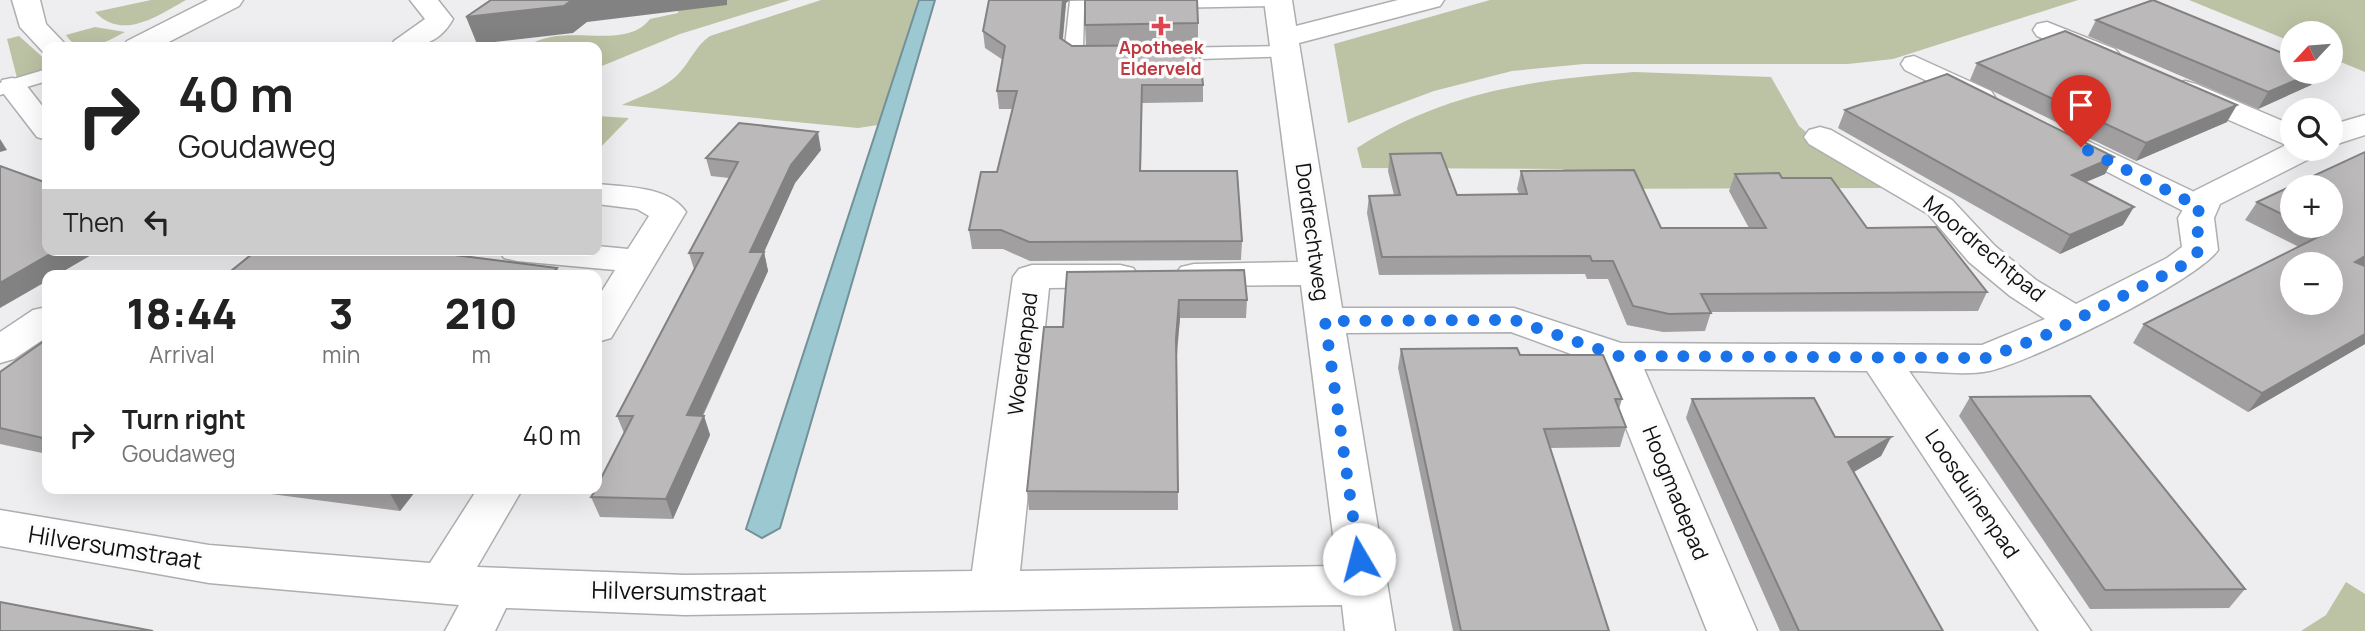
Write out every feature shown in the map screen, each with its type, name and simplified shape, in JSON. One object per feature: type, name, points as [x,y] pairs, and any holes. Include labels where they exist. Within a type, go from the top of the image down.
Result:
[{"type":"street","points":[[26,0],[26,12],[36,32],[48,42]]},
{"type":"street","points":[[147,42],[229,0]]},
{"type":"street","points":[[411,42],[435,26],[439,19],[424,0]]},
{"type":"street","points":[[1285,45],[1430,0]]},
{"type":"street","name":"Dordrechtweg","points":[[1278,1],[1366,608]]},
{"type":"street","points":[[2047,30],[2280,132]]},
{"type":"street","points":[[1914,64],[2001,107]]},
{"type":"street","points":[[6,87],[42,126]]},
{"type":"street","points":[[2343,132],[2365,124]]},
{"type":"street","points":[[2038,126],[2200,207]]},
{"type":"street","name":"Moordrechtpad","points":[[1820,137],[1940,207],[1982,254],[2024,288],[2074,320]]},
{"type":"street","points":[[1325,321],[1514,320],[1618,356],[1986,358],[2044,336],[2180,267],[2200,250],[2196,218],[2206,198],[2280,161]]},
{"type":"street","points":[[602,195],[645,200],[669,212],[602,321]]},
{"type":"street","points":[[584,256],[639,261]]},
{"type":"street","name":"Woerdenpad","points":[[993,589],[1032,277],[1318,273]]},
{"type":"street","points":[[0,350],[42,322]]},
{"type":"street","name":"Hoogmadepad","points":[[1618,356],[1732,631]]},
{"type":"street","name":"Loosduinenpad","points":[[1878,357],[2066,631]]},
{"type":"street","points":[[442,586],[496,494]]},
{"type":"street","name":"Hilversumstraat","points":[[0,528],[209,564],[442,586],[685,595],[993,589],[1366,608]]},
{"type":"street","points":[[470,631],[492,588]]},
{"type":"lane","points":[[1113,55],[1073,55],[1076,5],[1278,1]]},
{"type":"lane","points":[[1153,54],[1285,45]]},
{"type":"lane","points":[[6,87],[42,76]]},
{"type":"green space","points":[[151,0],[186,0],[152,18],[128,25],[117,25],[95,12]]},
{"type":"green space","points":[[679,0],[790,0],[680,34],[602,66],[602,42],[535,42],[557,36],[625,34],[639,29],[650,19],[678,13]]},
{"type":"green space","points":[[821,0],[919,0],[878,125],[858,128],[622,105],[669,82],[710,36]]},
{"type":"green space","points":[[1490,0],[2078,0],[1893,59],[1848,64],[1584,64],[1512,71],[1434,91],[1348,123],[1334,44]]},
{"type":"green space","points":[[2189,0],[2365,0],[2365,72],[2343,63],[2343,21],[2280,21],[2280,37]]},
{"type":"green space","points":[[95,27],[125,32],[104,42],[72,42],[66,35]]},
{"type":"green space","points":[[19,36],[42,57],[42,70],[17,78],[7,39]]},
{"type":"green space","points":[[1634,72],[1771,77],[1799,126],[1819,143],[1888,188],[1573,189],[1563,169],[1362,168],[1357,148],[1423,113],[1457,101],[1560,79]]},
{"type":"green space","points":[[602,116],[629,118],[602,146]]},
{"type":"green space","points":[[2346,582],[2365,594],[2365,631],[2301,631],[2326,615]]},
{"type":"water","points":[[919,0],[935,0],[780,528],[762,538],[746,529]]},
{"type":"building","points":[[491,0],[572,0],[564,6],[466,17]]},
{"type":"building","points":[[989,0],[1063,0],[1060,38],[1072,46],[1199,45],[1203,85],[1142,85],[1140,171],[1237,171],[1242,241],[1029,242],[1001,230],[969,230],[981,172],[997,172],[1017,91],[997,91],[1005,46],[983,31]]},
{"type":"building","points":[[1085,0],[1197,0],[1198,23],[1085,25]]},
{"type":"building","points":[[2153,0],[2280,52],[2280,84],[2287,84],[2268,92],[2096,20]]},
{"type":"building","points":[[2065,31],[2237,105],[2146,143],[1977,63]]},
{"type":"building","points":[[1947,74],[2114,157],[2072,175],[2134,207],[2070,235],[1845,110]]},
{"type":"building","points":[[739,123],[818,132],[791,165],[750,252],[764,252],[687,415],[704,416],[666,499],[591,497],[593,494],[602,494],[602,476],[633,416],[617,416],[703,253],[689,253],[738,162],[706,158]]},
{"type":"building","points":[[2365,152],[2365,256],[2355,262],[2365,266],[2365,334],[2262,393],[2144,324],[2280,256],[2280,315],[2343,315],[2343,252],[2288,252],[2316,238],[2343,238],[2343,175],[2315,175]]},
{"type":"building","points":[[1441,153],[1457,195],[1527,194],[1521,171],[1634,170],[1661,228],[1766,228],[1735,174],[1779,173],[1782,178],[1831,178],[1867,228],[1936,227],[1987,292],[1701,294],[1711,313],[1669,314],[1633,306],[1613,261],[1592,261],[1590,256],[1382,257],[1369,196],[1400,195],[1390,154]]},
{"type":"building","points":[[0,166],[42,181],[42,256],[47,256],[0,283]]},
{"type":"building","points":[[2280,191],[2280,213],[2257,202]]},
{"type":"building","points":[[250,256],[462,256],[557,268],[555,270],[232,270]]},
{"type":"building","points":[[1244,270],[1247,300],[1179,300],[1176,339],[1178,492],[1027,491],[1044,327],[1063,327],[1067,272]]},
{"type":"building","points":[[42,343],[42,438],[0,428],[0,372]]},
{"type":"building","points":[[1517,348],[1520,355],[1603,355],[1622,399],[1615,399],[1626,427],[1544,429],[1609,631],[1461,631],[1401,349]]},
{"type":"building","points":[[2090,396],[2245,589],[2105,590],[1970,397]]},
{"type":"building","points":[[1814,398],[1835,437],[1891,437],[1848,462],[1943,631],[1799,631],[1692,399]]},
{"type":"building","points":[[0,602],[153,631],[0,631]]},
{"type":"place","name":"Apotheek Elderveld","points":[[1161,26]]},
{"type":"route","points":[[1359,559],[1325,321],[1514,320],[1618,356],[1986,358],[2044,336],[2180,267],[2200,250],[2196,218],[2200,207],[2081,147]]}]
